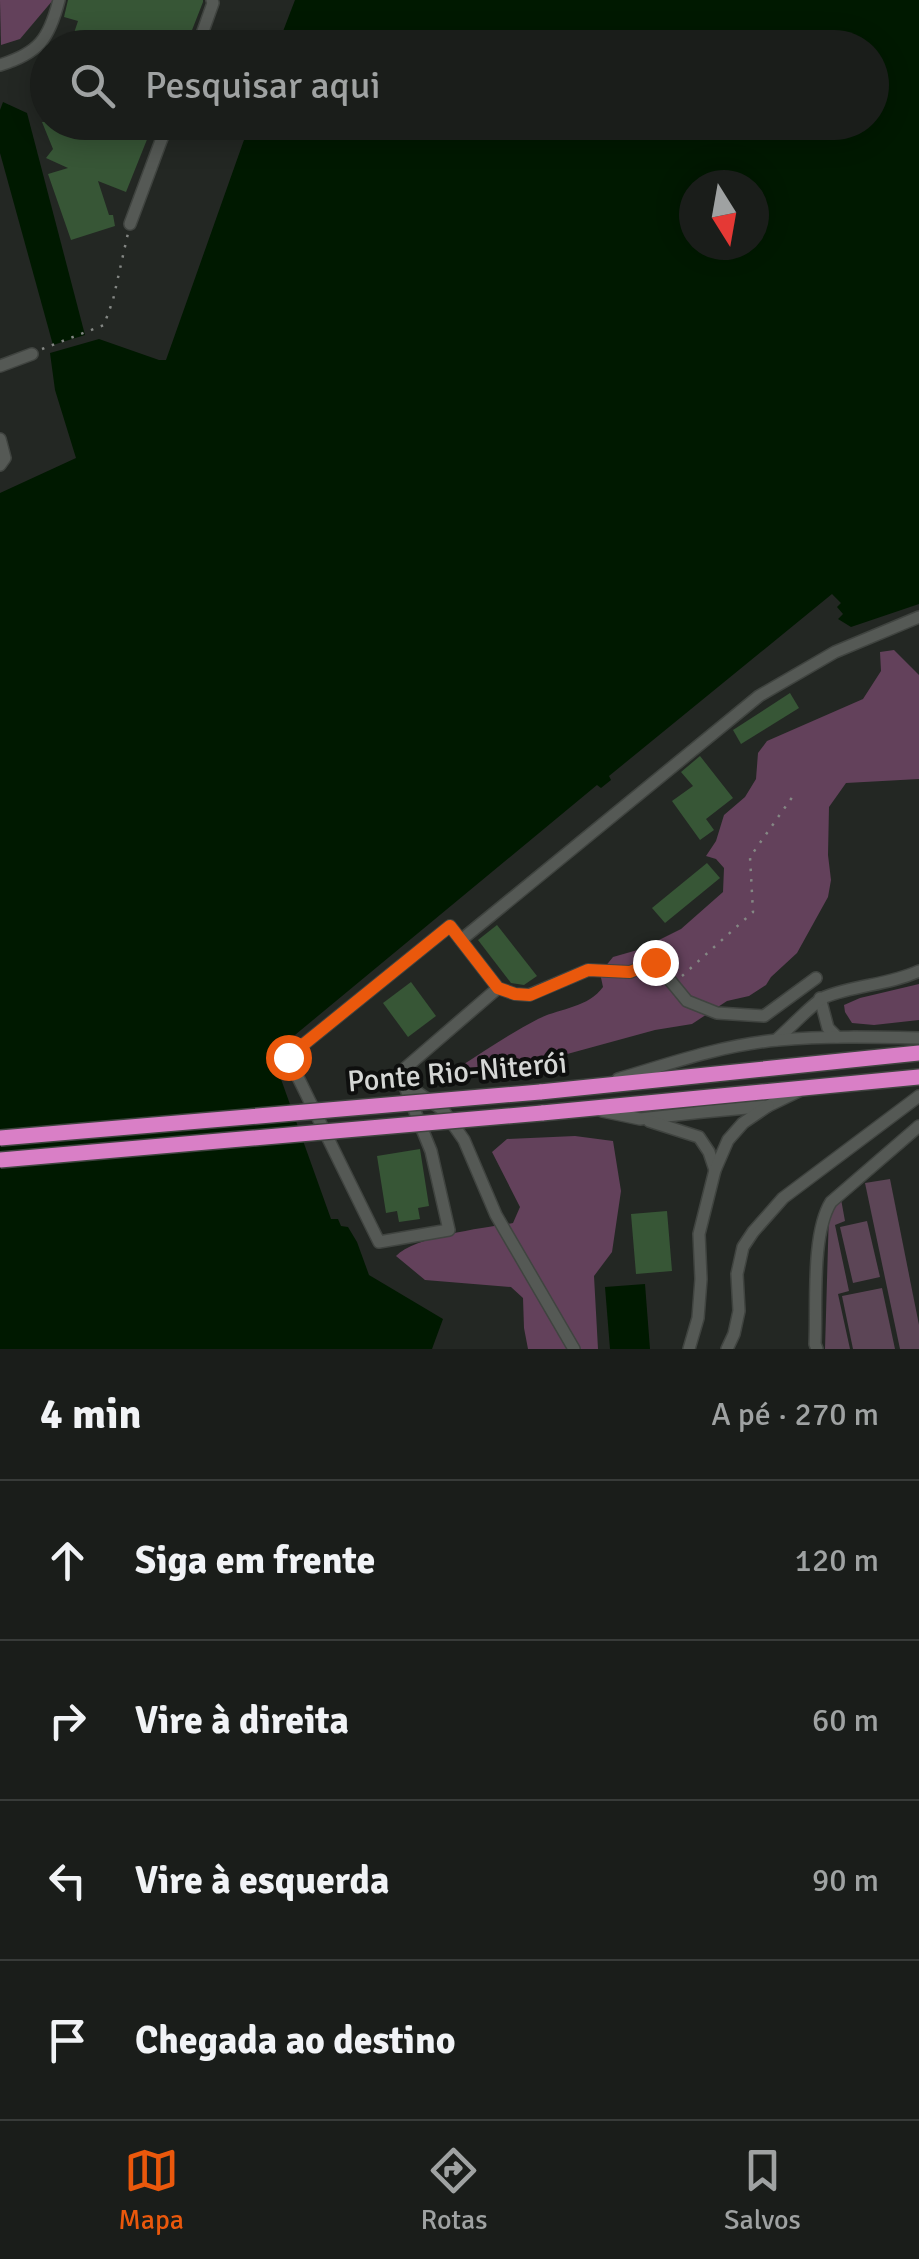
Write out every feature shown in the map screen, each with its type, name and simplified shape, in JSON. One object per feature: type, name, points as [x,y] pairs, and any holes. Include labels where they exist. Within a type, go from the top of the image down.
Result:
[{"type":"highway","name":"Ponte Rio-Niterói","points":[[0,1138],[540,1092],[919,1053]]},
{"type":"highway","name":"Ponte Rio-Niterói","points":[[0,1160],[919,1077]]},
{"type":"lane","points":[[49,30],[59,0]]},
{"type":"lane","points":[[204,30],[212,0]]},
{"type":"lane","points":[[0,65],[30,53]]},
{"type":"lane","points":[[130,224],[161,140]]},
{"type":"lane","points":[[0,366],[32,354]]},
{"type":"lane","points":[[0,440],[4,458],[0,466]]},
{"type":"lane","points":[[461,940],[759,696],[835,652],[919,617]]},
{"type":"lane","points":[[498,988],[402,1070],[403,1082],[430,1150],[449,1230],[379,1242],[288,1057],[450,926],[498,988],[515,994],[530,995],[588,970],[630,972],[655,962],[687,1002],[718,1013],[764,1016],[816,978]]},
{"type":"lane","points":[[776,1040],[820,998],[919,971]]},
{"type":"lane","points":[[820,998],[828,1028],[844,1037]]},
{"type":"lane","points":[[592,1087],[699,1054],[776,1040],[919,1038]]},
{"type":"lane","points":[[403,1082],[443,1110],[464,1140],[496,1215],[574,1349]]},
{"type":"lane","points":[[689,1349],[698,1318],[699,1234],[715,1170],[728,1140],[743,1123],[768,1106],[808,1087]]},
{"type":"lane","points":[[727,1349],[739,1311],[738,1274],[743,1247],[753,1232],[784,1198],[919,1096]]},
{"type":"lane","points":[[640,1118],[768,1106]]},
{"type":"lane","points":[[594,1109],[640,1118],[699,1137],[715,1170]]},
{"type":"lane","points":[[817,1349],[820,1234],[825,1212],[919,1126]]},
{"type":"path","points":[[49,344],[104,326],[130,224]]},
{"type":"path","points":[[673,984],[752,912],[750,856],[793,796]]},
{"type":"shaded area","points":[[0,0],[53,0],[20,39],[1,45]]},
{"type":"shaded area","points":[[295,0],[919,0],[919,604],[851,627],[838,619],[843,614],[837,607],[841,603],[832,594],[609,776],[611,780],[601,788],[597,785],[272,1054],[331,1219],[348,1227],[369,1275],[443,1319],[432,1349],[0,1349],[0,493],[76,458],[55,390],[50,353],[99,339],[166,360],[244,140],[889,140],[889,30],[284,30]]},
{"type":"shaded area","points":[[3,102],[27,113],[30,140],[34,140],[85,335],[53,345],[0,153]]},
{"type":"shaded area","points":[[894,650],[919,675],[919,779],[846,783],[829,807],[828,897],[797,953],[766,985],[749,996],[727,1001],[692,1024],[655,1030],[538,1062],[466,1073],[461,1066],[518,1030],[590,999],[603,987],[600,973],[613,957],[641,949],[681,929],[723,892],[724,868],[716,859],[706,856],[716,841],[724,815],[745,797],[756,779],[758,753],[767,741],[863,699],[881,671],[880,652]]},
{"type":"shaded area","points":[[919,984],[919,1020],[852,1023],[845,1012],[844,1005],[860,998]]},
{"type":"shaded area","points":[[575,1136],[613,1141],[621,1191],[612,1252],[594,1276],[598,1349],[528,1349],[523,1298],[511,1287],[425,1280],[396,1256],[434,1238],[513,1223],[520,1207],[492,1152],[507,1139]]},
{"type":"shaded area","points":[[890,1179],[919,1325],[919,1349],[900,1349],[865,1183]]},
{"type":"shaded area","points":[[841,1199],[845,1221],[835,1225],[849,1291],[838,1294],[850,1349],[825,1349],[829,1211]]},
{"type":"shaded area","points":[[867,1221],[880,1277],[853,1283],[840,1227]]},
{"type":"shaded area","points":[[645,1284],[650,1349],[610,1349],[605,1287]]},
{"type":"shaded area","points":[[882,1288],[895,1349],[853,1349],[842,1296]]},
{"type":"building","points":[[68,0],[203,0],[192,30],[75,30],[78,21],[64,17]]},
{"type":"building","points":[[49,140],[147,140],[126,192],[98,181],[115,226],[71,240],[48,174],[68,168],[46,158],[53,149]]},
{"type":"building","points":[[790,693],[799,708],[741,744],[733,730]]},
{"type":"building","points":[[700,756],[733,798],[706,819],[714,830],[700,840],[672,801],[693,786],[681,772]]},
{"type":"building","points":[[707,863],[720,878],[665,923],[652,908]]},
{"type":"building","points":[[497,925],[537,976],[524,985],[511,983],[478,940]]},
{"type":"building","points":[[411,982],[436,1016],[408,1037],[383,1003]]},
{"type":"building","points":[[420,1149],[429,1206],[418,1208],[420,1219],[399,1222],[397,1211],[386,1213],[377,1156]]},
{"type":"building","points":[[667,1211],[672,1271],[636,1274],[631,1214]]},
{"type":"route","points":[[288,1057],[450,926],[498,988],[515,994],[530,995],[588,970],[630,972],[655,962]]}]
